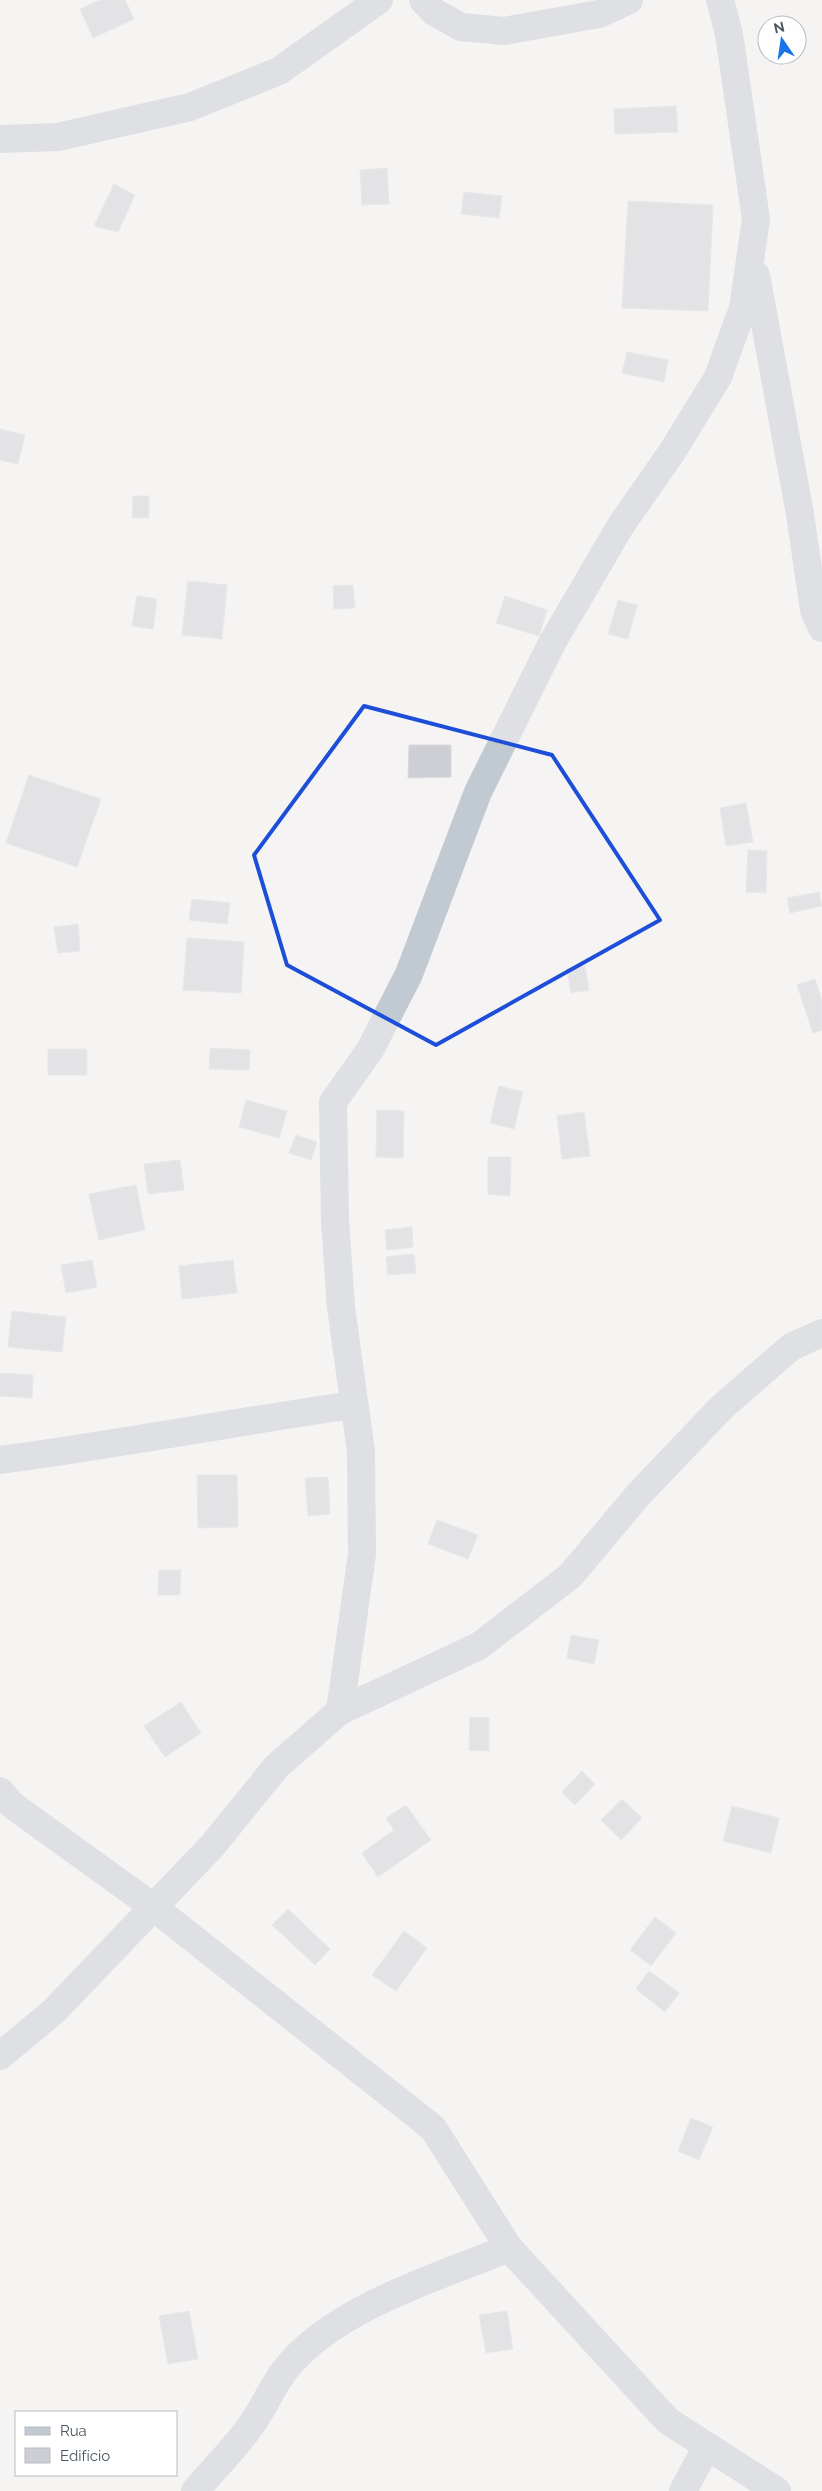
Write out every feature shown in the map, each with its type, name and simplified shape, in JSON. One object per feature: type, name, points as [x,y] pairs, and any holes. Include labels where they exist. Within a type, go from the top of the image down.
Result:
[{"type":"street","points":[[0,139],[58,137],[190,107],[279,71],[379,0]]},
{"type":"street","points":[[423,0],[434,12],[461,27],[504,31],[599,14],[629,0]]},
{"type":"street","points":[[340,1711],[362,1554],[361,1452],[353,1405],[341,1307],[335,1221],[333,1102],[370,1050],[410,974],[478,792],[552,643],[621,524],[672,452],[718,377],[743,308],[756,219],[729,34],[720,0]]},
{"type":"street","points":[[751,251],[800,514],[814,610],[822,628]]},
{"type":"street","points":[[0,2056],[54,2011],[152,1906],[212,1846],[277,1766],[340,1711],[479,1646],[570,1576],[638,1495],[722,1407],[790,1347],[822,1333]]},
{"type":"street","points":[[0,1460],[143,1439],[252,1419],[353,1405]]},
{"type":"street","points":[[0,1791],[12,1805],[152,1906],[433,2128],[509,2248],[668,2421],[777,2491]]},
{"type":"street","points":[[195,2491],[250,2428],[285,2370],[308,2348],[343,2320],[396,2294],[509,2248]]},
{"type":"street","points":[[683,2491],[706,2446]]},
{"type":"highlighted area","points":[[364,706],[552,755],[660,920],[436,1045],[287,965],[254,855]]},
{"type":"building","points":[[100,0],[125,0],[134,19],[93,38],[80,9]]},
{"type":"building","points":[[676,106],[678,132],[615,134],[614,109]]},
{"type":"building","points":[[387,168],[389,204],[362,205],[360,170]]},
{"type":"building","points":[[114,184],[135,195],[118,232],[94,226]]},
{"type":"building","points":[[464,192],[502,196],[499,218],[461,214]]},
{"type":"building","points":[[628,201],[713,205],[708,311],[622,308]]},
{"type":"building","points":[[627,352],[668,360],[664,382],[622,373]]},
{"type":"building","points":[[0,429],[25,435],[18,464],[0,460]]},
{"type":"building","points":[[133,496],[149,496],[149,518],[132,518]]},
{"type":"building","points":[[188,581],[227,585],[222,639],[182,635]]},
{"type":"building","points":[[353,585],[355,608],[334,609],[333,586]]},
{"type":"building","points":[[137,596],[157,599],[153,629],[132,626]]},
{"type":"building","points":[[505,596],[547,610],[539,636],[496,623]]},
{"type":"building","points":[[618,600],[637,605],[628,639],[608,634]]},
{"type":"building","points":[[409,745],[451,745],[451,777],[408,778]]},
{"type":"building","points":[[29,775],[101,799],[77,867],[6,843]]},
{"type":"building","points":[[746,803],[753,842],[726,846],[720,808]]},
{"type":"building","points":[[748,850],[767,851],[766,893],[746,892]]},
{"type":"building","points":[[819,892],[822,906],[790,913],[787,898]]},
{"type":"building","points":[[192,899],[230,903],[227,924],[189,920]]},
{"type":"building","points":[[78,924],[80,951],[58,953],[54,927]]},
{"type":"building","points":[[187,938],[244,942],[241,993],[183,990]]},
{"type":"building","points":[[585,966],[589,990],[571,993],[567,969]]},
{"type":"building","points":[[815,979],[822,1001],[822,1030],[813,1033],[797,985]]},
{"type":"building","points":[[210,1048],[250,1050],[249,1070],[209,1069]]},
{"type":"building","points":[[48,1049],[87,1049],[87,1075],[48,1075]]},
{"type":"building","points":[[499,1086],[523,1092],[514,1129],[490,1123]]},
{"type":"building","points":[[246,1100],[287,1111],[279,1138],[239,1127]]},
{"type":"building","points":[[377,1110],[404,1111],[403,1158],[376,1157]]},
{"type":"building","points":[[584,1112],[590,1156],[562,1159],[557,1116]]},
{"type":"building","points":[[296,1135],[317,1142],[311,1160],[289,1153]]},
{"type":"building","points":[[488,1157],[511,1157],[510,1196],[488,1194]]},
{"type":"building","points":[[180,1160],[184,1190],[148,1194],[144,1164]]},
{"type":"building","points":[[136,1185],[145,1230],[99,1240],[89,1194]]},
{"type":"building","points":[[412,1227],[413,1247],[387,1250],[385,1230]]},
{"type":"building","points":[[414,1254],[416,1273],[388,1275],[386,1257]]},
{"type":"building","points":[[92,1260],[97,1287],[66,1293],[61,1265]]},
{"type":"building","points":[[233,1260],[237,1293],[182,1299],[179,1266]]},
{"type":"building","points":[[12,1311],[66,1317],[62,1352],[8,1347]]},
{"type":"building","points":[[0,1373],[33,1375],[32,1398],[0,1396]]},
{"type":"building","points":[[197,1475],[237,1475],[238,1527],[198,1528]]},
{"type":"building","points":[[328,1477],[330,1514],[308,1516],[305,1478]]},
{"type":"building","points":[[437,1520],[478,1535],[468,1559],[428,1544]]},
{"type":"building","points":[[159,1570],[181,1570],[180,1595],[158,1595]]},
{"type":"building","points":[[571,1635],[599,1640],[594,1664],[567,1658]]},
{"type":"building","points":[[181,1702],[201,1733],[165,1757],[144,1726]]},
{"type":"building","points":[[470,1717],[489,1718],[489,1751],[469,1750]]},
{"type":"building","points":[[582,1771],[595,1784],[575,1805],[562,1792]]},
{"type":"building","points":[[622,1799],[642,1818],[621,1840],[601,1820]]},
{"type":"building","points":[[406,1805],[431,1840],[378,1877],[362,1853],[394,1830],[386,1818]]},
{"type":"building","points":[[732,1806],[779,1818],[771,1853],[723,1841]]},
{"type":"building","points":[[288,1909],[330,1949],[315,1965],[272,1925]]},
{"type":"building","points":[[655,1917],[676,1933],[651,1966],[630,1950]]},
{"type":"building","points":[[404,1931],[427,1948],[396,1991],[372,1975]]},
{"type":"building","points":[[649,1971],[679,1993],[665,2012],[636,1989]]},
{"type":"building","points":[[691,2118],[713,2127],[699,2160],[678,2151]]},
{"type":"building","points":[[189,2311],[198,2359],[168,2364],[159,2316]]},
{"type":"building","points":[[507,2311],[513,2349],[486,2353],[479,2315]]}]
